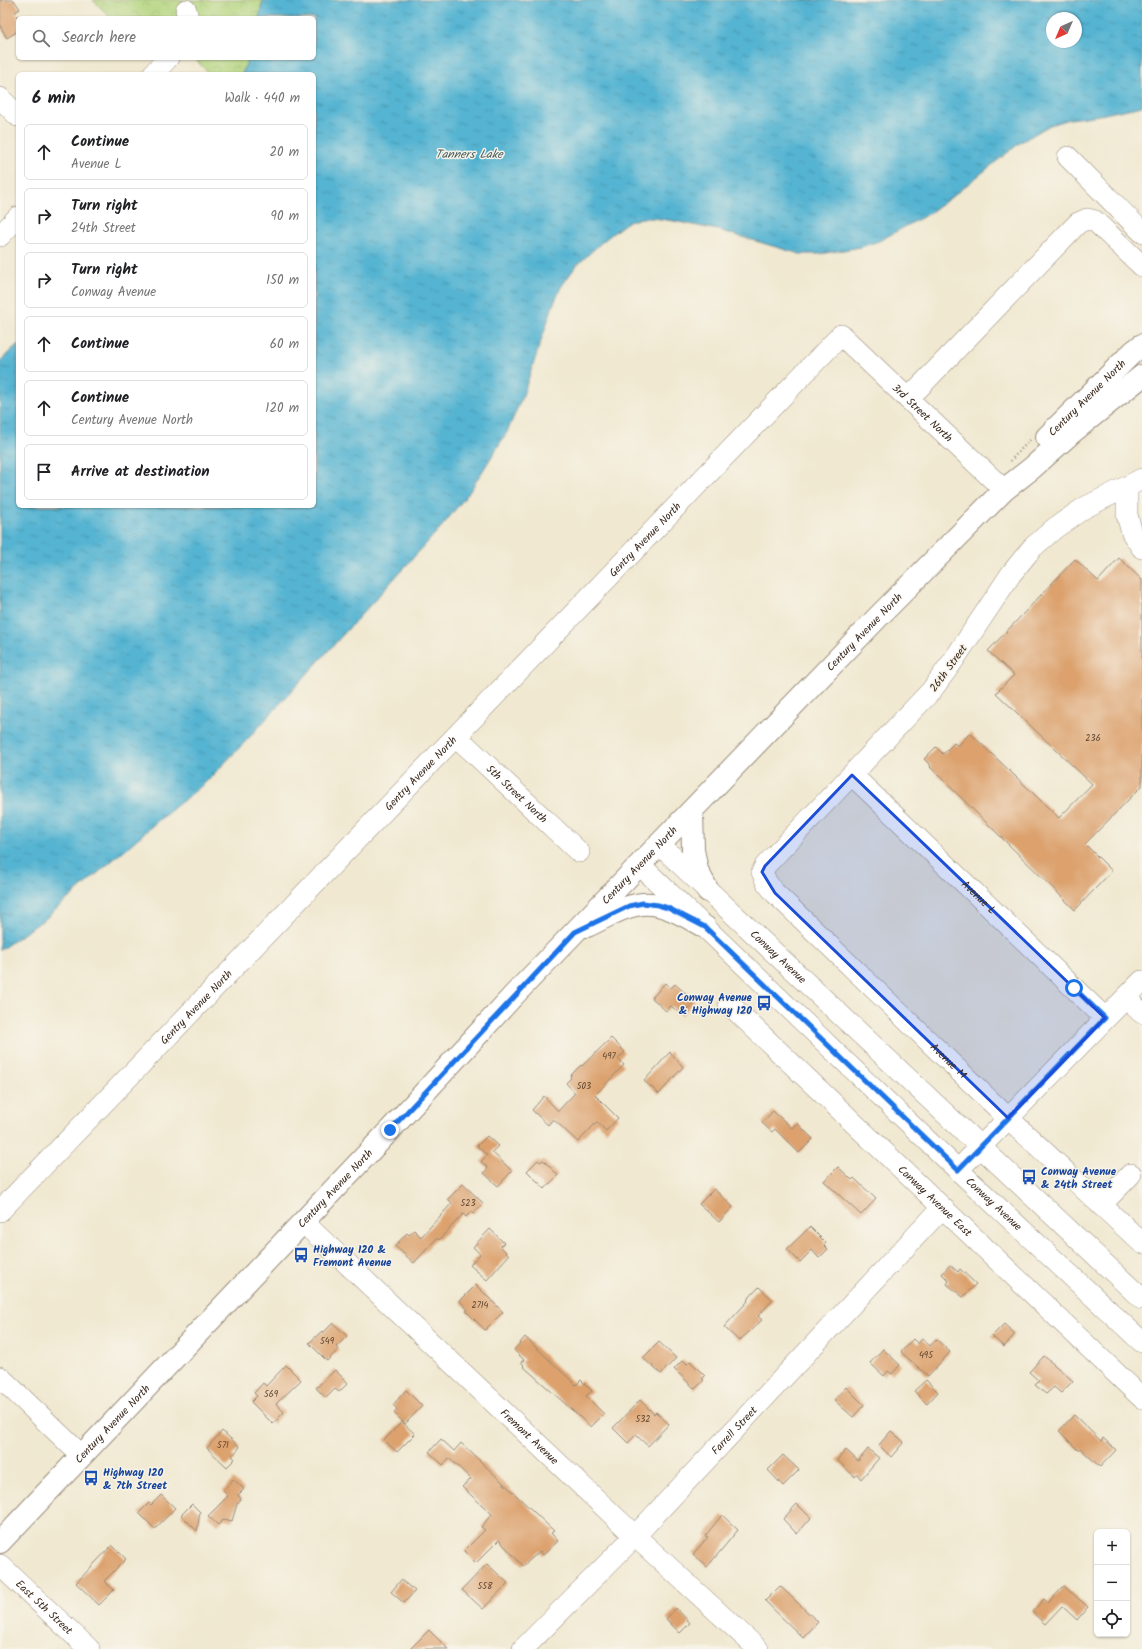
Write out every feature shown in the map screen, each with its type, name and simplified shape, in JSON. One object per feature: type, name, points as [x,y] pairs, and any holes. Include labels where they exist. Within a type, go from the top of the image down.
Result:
[{"type":"main road","name":"Century Avenue North","points":[[1004,490],[1024,459],[1132,352],[1142,345]]},
{"type":"main road","name":"Century Avenue North","points":[[0,1542],[575,932],[879,616],[1004,490],[1032,468],[1086,420],[1142,376]]},
{"type":"main road","points":[[692,812],[693,850],[697,870],[708,891]]},
{"type":"main road","points":[[575,932],[629,906],[643,903],[668,908],[705,927]]},
{"type":"street","points":[[155,72],[166,60]]},
{"type":"street","points":[[0,98],[16,114]]},
{"type":"street","points":[[1068,157],[1142,232]]},
{"type":"street","points":[[0,236],[16,219]]},
{"type":"street","points":[[908,399],[1078,223],[1087,219],[1095,221],[1142,266]]},
{"type":"street","name":"3rd Street North","points":[[841,335],[1004,490]]},
{"type":"street","name":"Gentry Avenue North","points":[[0,1211],[841,335]]},
{"type":"street","points":[[1134,483],[1127,515],[1132,533],[1142,548]]},
{"type":"street","name":"26th Street","points":[[762,872],[765,866],[806,822],[931,691],[953,661],[1011,574],[1032,548],[1055,528],[1084,508],[1134,483]]},
{"type":"street","name":"5th Street North","points":[[456,736],[579,852]]},
{"type":"street","name":"Avenue L","points":[[852,775],[1105,1018]]},
{"type":"street","name":"Conway Avenue","points":[[659,844],[1142,1299]]},
{"type":"street","name":"Conway Avenue","points":[[640,865],[958,1170],[1142,1342]]},
{"type":"street","name":"Avenue M","points":[[762,872],[767,883],[775,893],[1008,1118],[1142,1243]]},
{"type":"street","points":[[958,1170],[1142,981]]},
{"type":"street","points":[[1126,998],[1142,1013]]},
{"type":"street","name":"Conway Avenue East","points":[[729,1004],[1142,1398]]},
{"type":"street","points":[[1101,1205],[1131,1174]]},
{"type":"street","name":"Farrell Street","points":[[523,1649],[635,1536],[942,1208]]},
{"type":"street","name":"Fremont Avenue","points":[[303,1222],[635,1536],[758,1649]]},
{"type":"street","points":[[0,1377],[82,1456]]},
{"type":"street","name":"East 5th Street","points":[[0,1565],[89,1649]]},
{"type":"highlighted area","points":[[852,775],[1105,1018],[1008,1118],[775,893],[762,872],[765,866]]},
{"type":"green space","points":[[93,0],[263,0],[259,16],[109,16]]},
{"type":"green space","points":[[196,60],[247,60],[243,72],[208,72]]},
{"type":"water","name":"Tanners Lake","points":[[263,0],[1142,0],[1142,106],[1100,115],[1070,119],[1050,125],[1021,142],[928,214],[879,241],[861,247],[819,254],[800,254],[718,230],[674,221],[641,218],[626,223],[603,241],[576,266],[561,287],[552,308],[523,395],[507,432],[470,491],[443,525],[246,741],[205,783],[160,819],[46,918],[0,950],[0,361],[16,346],[16,508],[316,508],[316,72],[243,72],[247,60],[316,60],[316,16],[259,16]]},
{"type":"building","points":[[0,0],[14,0],[20,9],[15,12],[17,16],[16,16],[16,32],[7,38],[0,26]]},
{"type":"building","points":[[1119,558],[1142,580],[1142,786],[1085,844],[1112,871],[1075,910],[930,767],[931,766],[924,759],[936,747],[943,754],[954,743],[958,746],[970,733],[1059,818],[1092,784],[996,693],[1014,675],[988,651],[1075,559],[1098,581]]},
{"type":"building","points":[[665,983],[671,988],[675,984],[694,1001],[682,1015],[671,1006],[666,1011],[652,998]]},
{"type":"building","points":[[611,1038],[625,1052],[618,1059],[624,1065],[595,1095],[618,1118],[606,1131],[597,1122],[578,1142],[553,1119],[548,1125],[532,1110],[544,1096],[558,1111],[575,1093],[566,1083],[571,1078],[570,1076]]},
{"type":"building","points":[[670,1052],[683,1067],[659,1094],[644,1081]]},
{"type":"building","points":[[773,1111],[792,1128],[797,1123],[813,1139],[799,1153],[775,1129],[772,1132],[762,1123]]},
{"type":"building","points":[[487,1136],[498,1146],[492,1152],[512,1171],[498,1186],[484,1173],[488,1168],[481,1162],[487,1155],[477,1146]]},
{"type":"building","points":[[538,1160],[540,1162],[543,1160],[558,1175],[545,1189],[527,1171]]},
{"type":"building","points":[[838,1167],[852,1180],[854,1178],[876,1199],[861,1215],[824,1181]]},
{"type":"building","points":[[463,1184],[483,1203],[473,1214],[471,1212],[466,1217],[463,1214],[439,1240],[437,1238],[414,1263],[395,1246],[407,1233],[409,1235],[414,1230],[421,1237],[452,1203],[448,1199]]},
{"type":"building","points":[[714,1189],[733,1207],[719,1222],[699,1204]]},
{"type":"building","points":[[810,1227],[826,1243],[824,1245],[828,1249],[819,1258],[812,1250],[800,1262],[787,1249]]},
{"type":"building","points":[[490,1229],[504,1243],[500,1246],[509,1255],[487,1280],[470,1265],[480,1254],[473,1247]]},
{"type":"building","points":[[950,1265],[958,1272],[960,1269],[976,1284],[963,1297],[947,1284],[949,1281],[942,1274]]},
{"type":"building","points":[[476,1285],[503,1312],[485,1330],[466,1311],[468,1310],[460,1301]]},
{"type":"building","points":[[759,1287],[773,1300],[758,1316],[762,1320],[739,1341],[724,1327]]},
{"type":"building","points":[[333,1323],[347,1336],[336,1347],[339,1349],[327,1361],[309,1343],[322,1331],[323,1333]]},
{"type":"building","points":[[1004,1324],[1015,1334],[1004,1347],[992,1336]]},
{"type":"building","points":[[525,1337],[576,1385],[581,1380],[592,1391],[586,1396],[604,1414],[591,1427],[523,1366],[524,1365],[521,1362],[524,1360],[514,1350]]},
{"type":"building","points":[[913,1339],[918,1344],[922,1339],[930,1346],[936,1339],[950,1352],[928,1376],[901,1352]]},
{"type":"building","points":[[659,1342],[676,1358],[661,1374],[643,1358]]},
{"type":"building","points":[[883,1349],[900,1365],[892,1374],[888,1371],[884,1376],[870,1363]]},
{"type":"building","points":[[1044,1356],[1073,1381],[1061,1393],[1054,1387],[1046,1394],[1035,1385],[1039,1381],[1029,1372]]},
{"type":"building","points":[[683,1360],[687,1364],[690,1361],[705,1376],[702,1379],[704,1380],[695,1389],[674,1369]]},
{"type":"building","points":[[286,1365],[301,1380],[276,1404],[284,1412],[273,1424],[251,1402],[257,1396],[254,1393],[263,1383],[266,1386]]},
{"type":"building","points":[[335,1370],[348,1383],[339,1392],[335,1389],[326,1398],[316,1388]]},
{"type":"building","points":[[926,1380],[938,1392],[927,1404],[914,1391]]},
{"type":"building","points":[[846,1387],[864,1405],[853,1417],[834,1400]]},
{"type":"building","points":[[406,1390],[422,1406],[405,1424],[394,1413],[397,1409],[393,1405]]},
{"type":"building","points":[[640,1400],[654,1414],[656,1412],[669,1424],[648,1446],[636,1435],[628,1443],[613,1428]]},
{"type":"building","points":[[1074,1415],[1101,1441],[1103,1438],[1116,1450],[1100,1467],[1080,1448],[1078,1450],[1059,1431]]},
{"type":"building","points":[[402,1422],[415,1434],[397,1452],[384,1440]]},
{"type":"building","points":[[222,1431],[240,1447],[232,1456],[235,1459],[227,1467],[207,1448]]},
{"type":"building","points":[[891,1431],[904,1442],[891,1457],[879,1445]]},
{"type":"building","points":[[441,1439],[454,1451],[461,1443],[554,1531],[551,1533],[558,1541],[543,1555],[540,1551],[523,1566],[499,1540],[476,1563],[464,1551],[485,1530],[481,1527],[492,1514],[462,1487],[471,1479],[449,1458],[443,1465],[429,1452]]},
{"type":"building","points":[[868,1449],[879,1458],[861,1479],[857,1474],[855,1477],[837,1460],[846,1450],[858,1461]]},
{"type":"building","points":[[783,1455],[799,1470],[783,1486],[768,1470]]},
{"type":"building","points":[[233,1479],[244,1489],[238,1495],[241,1499],[237,1504],[232,1521],[224,1519],[218,1525],[208,1516],[228,1496],[223,1491]]},
{"type":"building","points":[[161,1495],[175,1508],[155,1529],[139,1513],[149,1503],[151,1505]]},
{"type":"building","points":[[192,1504],[200,1512],[197,1531],[181,1515]]},
{"type":"building","points":[[797,1504],[811,1518],[797,1534],[783,1519]]},
{"type":"building","points":[[722,1515],[738,1530],[707,1567],[693,1554],[708,1537],[705,1536]]},
{"type":"building","points":[[112,1545],[126,1559],[104,1581],[114,1590],[99,1605],[76,1583]]},
{"type":"building","points":[[487,1564],[508,1583],[483,1609],[462,1590]]},
{"type":"building","points":[[401,1580],[415,1591],[404,1603],[391,1592]]},
{"type":"building","points":[[780,1586],[818,1622],[803,1638],[765,1601]]},
{"type":"building","points":[[1064,1586],[1088,1607],[1077,1620],[1062,1606],[1045,1624],[1032,1612],[1044,1599],[1048,1603]]},
{"type":"building","points":[[676,1608],[690,1623],[680,1633],[666,1619]]},
{"type":"building","points":[[429,1630],[448,1649],[410,1649]]},
{"type":"place","name":"Conway Avenue & Highway 120","points":[[764,1003]]},
{"type":"place","name":"Conway Avenue & 24th Street","points":[[1029,1177]]},
{"type":"place","name":"Highway 120 & Fremont Avenue","points":[[301,1255]]},
{"type":"place","name":"Highway 120 & 7th Street","points":[[91,1478]]},
{"type":"route","points":[[390,1130],[513,996],[575,932],[620,910],[636,904],[643,903],[668,908],[705,927],[958,1170],[1105,1018],[1074,988]]}]
